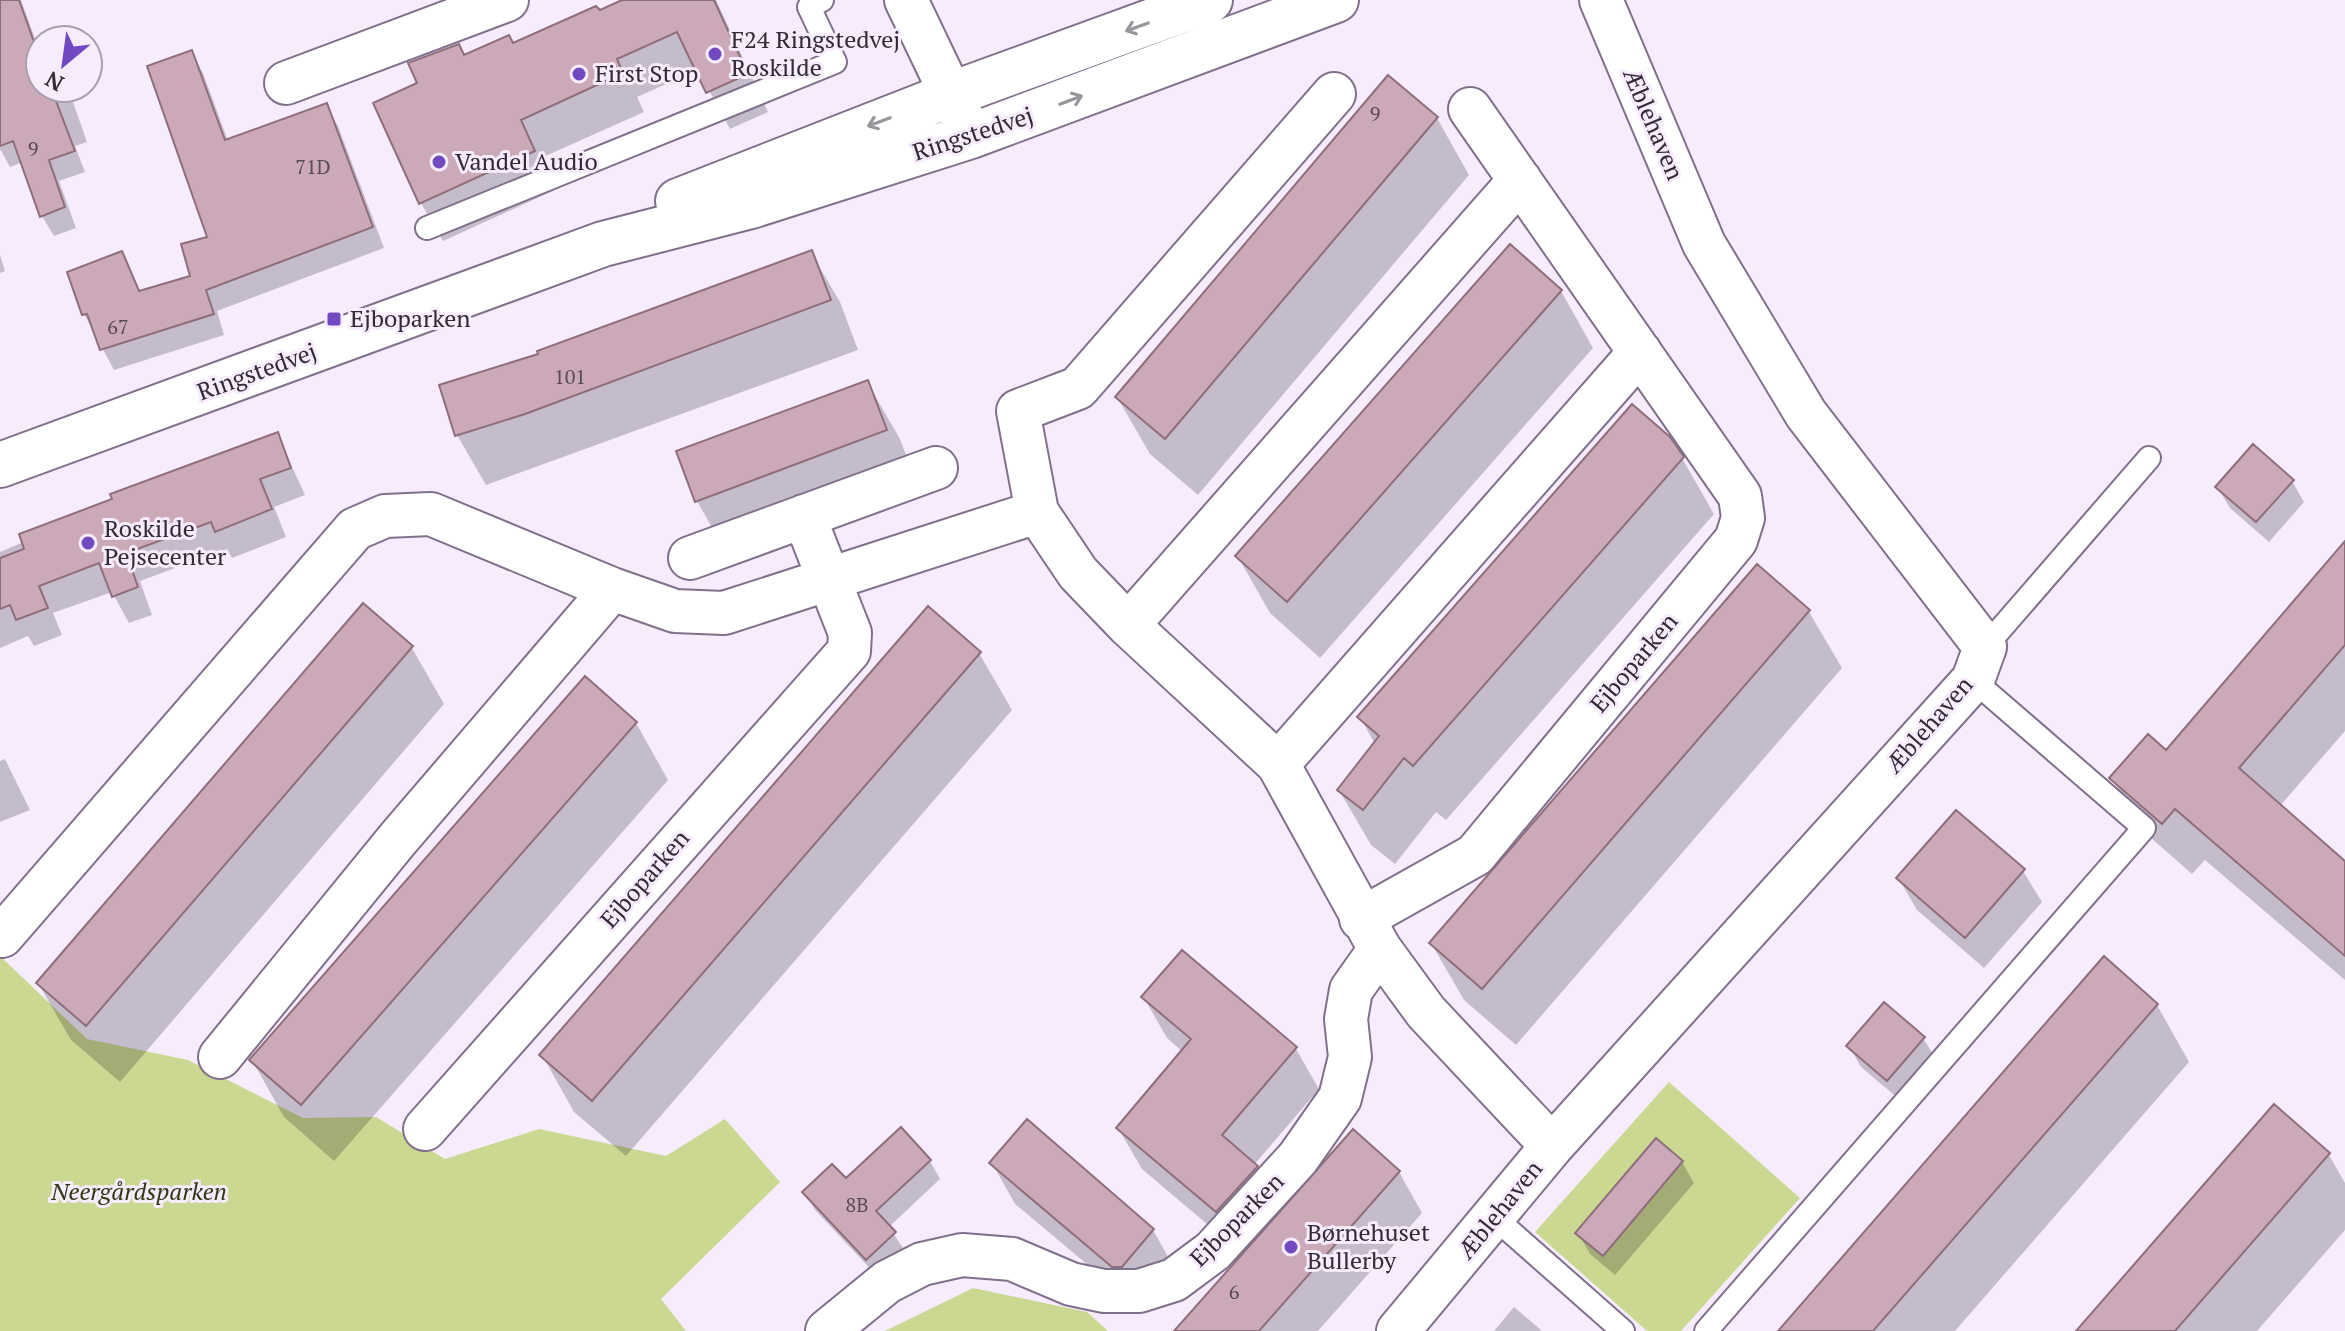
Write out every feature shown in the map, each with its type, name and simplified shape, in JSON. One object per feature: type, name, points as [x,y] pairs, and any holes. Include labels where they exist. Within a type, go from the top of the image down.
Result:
[{"type":"street","points":[[286,83],[507,0]]},
{"type":"street","points":[[906,0],[971,136]]},
{"type":"street","name":"Ringstedvej","points":[[603,244],[683,197],[1210,0]]},
{"type":"street","name":"Ringstedvej","points":[[0,465],[603,244],[751,206],[971,136],[1336,0]]},
{"type":"street","name":"Æblehaven","points":[[1398,1331],[1552,1146],[1979,663],[1806,414],[1712,257],[1601,0]]},
{"type":"street","points":[[1334,94],[1078,388],[1018,411],[1037,512],[1078,573],[1128,625],[1278,764],[1370,934],[1426,1012],[1552,1146]]},
{"type":"street","name":"Ejboparken","points":[[827,1331],[887,1282],[922,1264],[962,1255],[1012,1259],[1071,1284],[1104,1291],[1139,1291],[1174,1280],[1213,1251],[1298,1158],[1340,1098],[1350,1057],[1346,1019],[1351,990],[1370,934],[1475,855],[1736,540],[1743,518],[1740,496],[1470,109]]},
{"type":"street","points":[[1128,625],[1520,180]]},
{"type":"street","points":[[1278,764],[1640,352]]},
{"type":"street","points":[[690,558],[936,468]]},
{"type":"street","points":[[2,936],[355,529],[385,516],[431,514],[612,589],[675,611],[724,613],[1037,512]]},
{"type":"street","name":"Ejboparken","points":[[425,1129],[849,651],[850,633],[804,516]]},
{"type":"street","points":[[220,1057],[397,840],[612,589]]},
{"type":"lane","points":[[427,228],[835,62],[809,7],[822,0]]},
{"type":"lane","points":[[1706,1331],[2144,828],[1979,663],[2149,458]]},
{"type":"lane","points":[[1495,1218],[1622,1331]]},
{"type":"green space","name":"Neergårdsparken","points":[[0,956],[87,1039],[188,1060],[303,1118],[376,1117],[445,1159],[539,1129],[666,1156],[725,1119],[780,1182],[661,1299],[686,1331],[0,1331]]},
{"type":"green space","points":[[1669,1082],[1800,1198],[1681,1331],[1647,1331],[1535,1232]]},
{"type":"green space","points":[[973,1288],[1087,1312],[1108,1331],[885,1331]]},
{"type":"building","points":[[0,0],[19,0],[28,24],[24,24],[24,104],[57,104],[75,151],[49,160],[65,207],[40,217],[13,141],[0,146]]},
{"type":"building","points":[[622,0],[714,0],[748,74],[706,93],[677,32],[617,59],[623,73],[521,120],[535,151],[419,204],[373,103],[417,83],[408,63],[459,44],[464,55],[509,35],[513,43],[596,6],[600,10]]},
{"type":"building","points":[[192,50],[225,140],[327,103],[373,227],[206,290],[214,314],[100,350],[87,314],[82,315],[67,272],[122,251],[139,291],[190,276],[181,244],[207,237],[147,66]]},
{"type":"building","points":[[1388,75],[1438,117],[1165,439],[1115,397]]},
{"type":"building","points":[[1510,244],[1562,290],[1287,602],[1235,556]]},
{"type":"building","points":[[812,250],[831,300],[525,414],[455,436],[439,385],[538,354],[537,351]]},
{"type":"building","points":[[868,380],[887,430],[695,502],[676,451]]},
{"type":"building","points":[[1632,404],[1670,437],[1684,457],[1413,766],[1404,758],[1363,810],[1337,790],[1379,736],[1357,717]]},
{"type":"building","name":"Roskilde Pejsecenter","points":[[278,432],[291,468],[260,479],[272,509],[215,532],[211,522],[126,553],[138,587],[112,597],[99,563],[39,586],[48,608],[16,620],[10,605],[0,609],[0,558],[24,549],[19,534],[112,499],[110,494]]},
{"type":"building","points":[[2253,444],[2294,480],[2256,522],[2215,487]]},
{"type":"building","points":[[2345,541],[2345,645],[2239,768],[2345,861],[2345,956],[2175,809],[2162,824],[2109,778],[2148,734],[2166,750]]},
{"type":"building","points":[[1757,564],[1810,610],[1482,989],[1429,943]]},
{"type":"building","points":[[363,603],[413,646],[86,1026],[36,983]]},
{"type":"building","points":[[928,606],[981,652],[592,1101],[539,1055]]},
{"type":"building","points":[[585,676],[637,722],[301,1105],[249,1060]]},
{"type":"building","points":[[1956,810],[2025,869],[1965,938],[1896,878]]},
{"type":"building","points":[[1182,950],[1297,1047],[1222,1135],[1258,1166],[1216,1212],[1116,1128],[1191,1039],[1141,997]]},
{"type":"building","points":[[2104,956],[2158,1004],[1873,1331],[1778,1331]]},
{"type":"building","points":[[1884,1002],[1925,1037],[1887,1081],[1846,1046]]},
{"type":"building","points":[[2274,1104],[2330,1153],[2175,1331],[2076,1331]]},
{"type":"building","points":[[1027,1119],[1154,1229],[1122,1267],[1112,1267],[989,1163]]},
{"type":"building","points":[[901,1127],[931,1160],[876,1211],[896,1232],[866,1260],[802,1192],[832,1164],[846,1178]]},
{"type":"building","name":"Børnehuset Bullerby","points":[[1353,1129],[1400,1171],[1259,1331],[1174,1331]]},
{"type":"building","points":[[1656,1138],[1683,1161],[1603,1256],[1575,1233]]},
{"type":"place","name":"F24 Ringstedvej Roskilde","points":[[715,54]]},
{"type":"place","name":"First Stop","points":[[579,74]]},
{"type":"place","name":"Vandel Audio","points":[[439,162]]},
{"type":"place","name":"Ejboparken","points":[[334,319]]},
{"type":"place","name":"Roskilde Pejsecenter","points":[[88,543]]},
{"type":"place","name":"Børnehuset Bullerby","points":[[1291,1247]]}]
